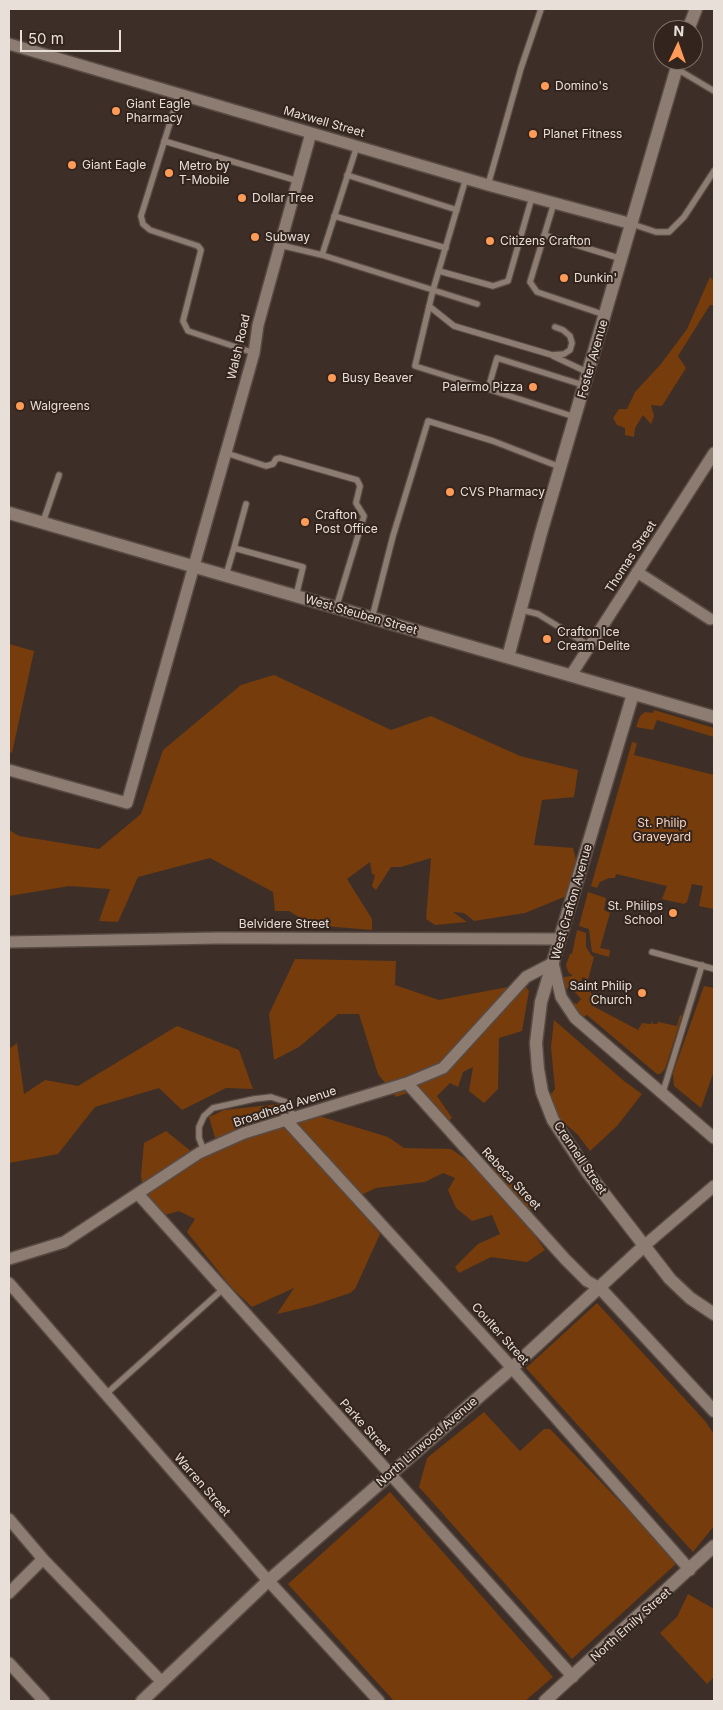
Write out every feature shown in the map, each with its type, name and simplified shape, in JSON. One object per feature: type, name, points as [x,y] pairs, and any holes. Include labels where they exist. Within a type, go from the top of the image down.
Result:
[{"type":"street","name":"Maxwell Street","points":[[9,44],[466,178],[632,224]]},
{"type":"street","name":"Foster Avenue","points":[[508,657],[541,533],[562,468],[676,70]]},
{"type":"street","name":"Walsh Road","points":[[9,770],[127,803],[254,353],[258,325],[311,133]]},
{"type":"street","name":"Thomas Street","points":[[571,675],[714,453]]},
{"type":"street","name":"West Steuben Street","points":[[9,512],[714,717]]},
{"type":"street","points":[[637,572],[710,619]]},
{"type":"street","name":"West Crafton Avenue","points":[[633,694],[553,963],[561,997],[575,1018],[714,1138]]},
{"type":"street","name":"Belvidere Street","points":[[9,942],[218,938],[560,939]]},
{"type":"street","name":"Broadhead Avenue","points":[[9,1259],[64,1242],[204,1151],[290,1118],[407,1083],[443,1068],[526,977],[553,963]]},
{"type":"street","name":"Crennell Street","points":[[553,963],[542,1002],[536,1043],[542,1092],[553,1120],[568,1144],[670,1280],[690,1298],[714,1314]]},
{"type":"street","name":"Rebeca Street","points":[[407,1083],[565,1259],[587,1281],[600,1288]]},
{"type":"street","name":"Coulter Street","points":[[290,1118],[690,1570]]},
{"type":"street","name":"North Linwood Avenue","points":[[142,1701],[268,1581],[512,1368],[644,1246],[714,1186]]},
{"type":"street","name":"Parke Street","points":[[138,1194],[573,1677]]},
{"type":"street","name":"Warren Street","points":[[9,1283],[268,1581],[379,1701]]},
{"type":"street","points":[[600,1288],[714,1411]]},
{"type":"street","points":[[9,1519],[43,1559],[161,1681]]},
{"type":"street","name":"North Emily Street","points":[[545,1701],[714,1546]]},
{"type":"street","points":[[9,1593],[43,1559]]},
{"type":"street","points":[[9,1663],[44,1701]]},
{"type":"lane","points":[[488,184],[515,88],[541,9]]},
{"type":"lane","points":[[686,70],[714,91]]},
{"type":"lane","points":[[179,94],[141,216],[143,224],[150,230],[198,246],[201,250],[183,321],[188,331],[254,353]]},
{"type":"lane","points":[[164,141],[298,181]]},
{"type":"lane","points":[[322,255],[357,146]]},
{"type":"lane","points":[[632,224],[656,232],[669,232],[684,217],[714,171]]},
{"type":"lane","points":[[347,175],[457,210]]},
{"type":"lane","points":[[466,178],[433,290],[415,366],[576,417]]},
{"type":"lane","points":[[439,271],[493,286],[508,281],[532,196]]},
{"type":"lane","points":[[554,203],[530,282],[537,292],[606,315]]},
{"type":"lane","points":[[334,216],[446,248]]},
{"type":"lane","points":[[544,235],[622,259]]},
{"type":"lane","points":[[280,245],[322,255],[477,304]]},
{"type":"lane","points":[[429,306],[454,326],[552,355],[589,372]]},
{"type":"lane","points":[[552,355],[564,354],[570,350],[572,343],[570,336],[563,330],[555,327]]},
{"type":"lane","points":[[488,389],[497,358],[585,386]]},
{"type":"lane","points":[[372,618],[393,536],[428,421],[493,441],[562,468]]},
{"type":"lane","points":[[226,453],[266,466],[273,464],[276,459],[280,458],[357,480],[360,486],[356,503],[364,516],[336,608]]},
{"type":"lane","points":[[43,522],[59,475]]},
{"type":"lane","points":[[226,576],[246,504]]},
{"type":"lane","points":[[234,548],[304,567],[296,596]]},
{"type":"lane","points":[[522,610],[538,614],[590,646]]},
{"type":"lane","points":[[652,952],[714,968]]},
{"type":"lane","points":[[662,1095],[702,965]]},
{"type":"lane","points":[[204,1151],[198,1138],[199,1127],[204,1116],[213,1108],[254,1098],[271,1097],[286,1102],[290,1118]]},
{"type":"lane","points":[[106,1394],[223,1289]]},
{"type":"green space","points":[[710,277],[714,281],[714,305],[710,305],[678,356],[686,368],[662,406],[651,405],[654,416],[651,424],[643,415],[635,428],[634,437],[625,435],[625,428],[617,425],[613,418],[619,409],[627,409],[635,392],[661,364],[687,329]]},
{"type":"green space","points":[[9,644],[34,651],[12,753],[9,752]]},
{"type":"green space","points":[[274,675],[391,730],[431,716],[520,756],[578,770],[574,797],[542,800],[534,845],[573,848],[578,867],[569,895],[525,913],[474,921],[464,913],[453,912],[467,922],[435,925],[426,919],[431,858],[401,867],[391,867],[376,890],[372,886],[375,875],[372,874],[370,862],[347,879],[372,919],[372,930],[312,925],[289,911],[275,911],[273,892],[210,858],[138,877],[118,922],[99,921],[110,889],[69,886],[9,896],[9,830],[19,836],[99,849],[141,814],[163,750],[241,685]]},
{"type":"green space","points":[[654,710],[714,728],[714,737],[657,720],[653,730],[636,727],[640,716],[645,712],[653,713]]},
{"type":"green space","name":"St. Philip Graveyard","points":[[632,742],[637,743],[634,755],[714,775],[714,909],[699,906],[703,886],[692,884],[687,902],[684,904],[662,899],[667,886],[616,874],[615,878],[609,878],[600,882],[597,888],[591,886]]},
{"type":"green space","points":[[588,892],[606,898],[604,910],[610,913],[600,948],[610,950],[609,957],[592,952],[589,929],[579,926]]},
{"type":"green space","points":[[577,930],[586,933],[586,947],[594,957],[588,980],[582,977],[581,984],[587,987],[593,996],[599,998],[598,1003],[594,1001],[591,1005],[638,1030],[642,1023],[651,1024],[652,1021],[653,1024],[658,1022],[677,1026],[680,1015],[682,1016],[665,1069],[660,1074],[657,1074],[587,1015],[581,1018],[571,1002],[577,1004],[581,999],[576,993],[562,986],[564,977],[573,976],[568,972],[566,965],[570,954],[572,954]]},
{"type":"green space","points":[[295,959],[396,961],[395,985],[439,1000],[524,984],[529,991],[522,1031],[499,1038],[498,1089],[484,1103],[469,1091],[473,1067],[463,1072],[458,1087],[450,1083],[437,1096],[452,1118],[448,1121],[410,1092],[396,1097],[378,1074],[359,1014],[338,1014],[299,1047],[274,1060],[269,1014]]},
{"type":"green space","points":[[704,986],[714,988],[714,1071],[701,1108],[674,1086],[673,1073]]},
{"type":"green space","points":[[554,1020],[624,1081],[642,1094],[617,1126],[590,1151],[578,1135],[554,1114],[549,1097],[555,1089],[551,1047]]},
{"type":"green space","points":[[177,1026],[239,1050],[253,1089],[226,1088],[182,1110],[159,1088],[95,1107],[58,1154],[9,1163],[9,1049],[17,1043],[24,1094],[45,1080],[78,1086]]},
{"type":"green space","points":[[280,1104],[302,1119],[319,1116],[388,1137],[404,1148],[451,1149],[467,1160],[497,1167],[533,1205],[524,1220],[545,1250],[527,1262],[491,1257],[459,1273],[455,1267],[478,1244],[500,1234],[492,1215],[472,1221],[456,1208],[448,1190],[455,1178],[443,1173],[425,1182],[376,1188],[359,1196],[346,1193],[380,1234],[355,1289],[350,1293],[311,1306],[277,1314],[294,1288],[252,1307],[231,1287],[187,1232],[195,1219],[179,1211],[165,1215],[145,1207],[141,1175],[144,1143],[166,1131],[192,1152],[216,1141],[209,1117],[224,1110]]},
{"type":"green space","points":[[597,1303],[705,1421],[714,1434],[714,1526],[693,1552],[526,1368]]},
{"type":"green space","points":[[484,1412],[520,1451],[544,1429],[550,1429],[678,1562],[572,1659],[419,1487],[427,1458]]},
{"type":"green space","points":[[390,1492],[553,1677],[525,1701],[394,1701],[288,1584]]},
{"type":"green space","points":[[688,1594],[714,1609],[714,1677],[707,1684],[660,1633],[677,1617]]},
{"type":"place","name":"Domino's","points":[[545,86]]},
{"type":"place","name":"Giant Eagle Pharmacy","points":[[116,111]]},
{"type":"place","name":"Planet Fitness","points":[[533,134]]},
{"type":"place","name":"Giant Eagle","points":[[72,165]]},
{"type":"place","name":"Metro by T-Mobile","points":[[169,173]]},
{"type":"place","name":"Dollar Tree","points":[[242,198]]},
{"type":"place","name":"Subway","points":[[255,237]]},
{"type":"place","name":"Citizens Crafton","points":[[490,241]]},
{"type":"place","name":"Dunkin'","points":[[564,278]]},
{"type":"place","name":"Busy Beaver","points":[[332,378]]},
{"type":"place","name":"Palermo Pizza","points":[[533,387]]},
{"type":"place","name":"Walgreens","points":[[20,406]]},
{"type":"place","name":"CVS Pharmacy","points":[[450,492]]},
{"type":"place","name":"Crafton Post Office","points":[[305,522]]},
{"type":"place","name":"Crafton Ice Cream Delite","points":[[547,639]]},
{"type":"place","name":"St. Philips School","points":[[673,913]]},
{"type":"place","name":"Saint Philip Church","points":[[642,993]]}]
